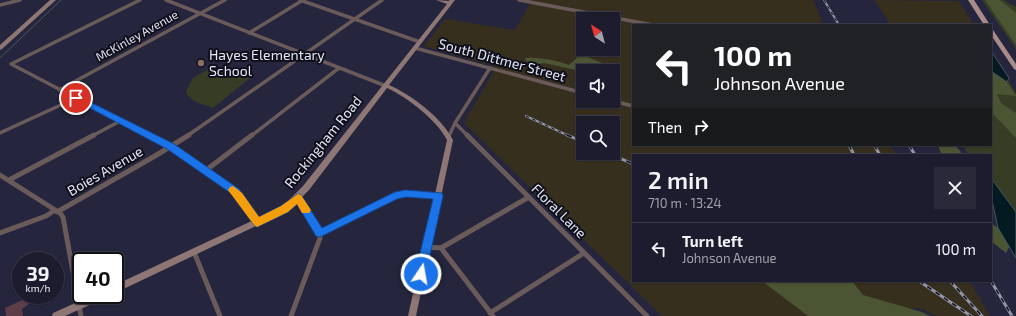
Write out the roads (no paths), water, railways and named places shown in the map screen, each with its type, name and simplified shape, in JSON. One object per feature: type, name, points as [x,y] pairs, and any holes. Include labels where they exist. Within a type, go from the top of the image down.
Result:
[{"type":"main road","points":[[970,0],[986,24]]},
{"type":"main road","points":[[992,32],[1016,68]]},
{"type":"street","points":[[0,5],[20,0]]},
{"type":"street","points":[[0,48],[53,0]]},
{"type":"street","points":[[140,0],[11,64],[59,90],[122,120],[171,146],[205,171],[236,191],[257,223]]},
{"type":"street","points":[[166,0],[396,89],[406,96],[449,136]]},
{"type":"street","name":"McKinley Avenue","points":[[59,90],[225,0]]},
{"type":"street","points":[[249,33],[302,0]]},
{"type":"street","name":"South Dittmer Street","points":[[302,0],[420,42]]},
{"type":"street","name":"Boies Avenue","points":[[0,233],[56,211],[171,146],[382,0]]},
{"type":"street","points":[[439,0],[451,2]]},
{"type":"street","points":[[519,0],[648,24]]},
{"type":"street","name":"Rockingham Road","points":[[124,285],[257,223],[284,209],[298,197],[451,2]]},
{"type":"street","name":"South Dittmer Street","points":[[415,48],[576,91]]},
{"type":"street","points":[[205,171],[339,68]]},
{"type":"street","points":[[412,316],[450,143],[449,136],[455,123],[490,68]]},
{"type":"street","points":[[0,134],[76,98]]},
{"type":"street","points":[[620,103],[632,106]]},
{"type":"street","points":[[9,180],[122,120]]},
{"type":"street","name":"Floral Lane","points":[[455,123],[647,316]]},
{"type":"street","points":[[0,175],[63,217],[73,265],[78,306],[81,316]]},
{"type":"street","points":[[320,233],[395,195],[406,193],[439,196]]},
{"type":"street","points":[[291,316],[320,242],[320,233],[298,197]]},
{"type":"street","points":[[427,247],[441,248],[529,197]]},
{"type":"street","points":[[441,248],[492,314],[584,253]]},
{"type":"street","points":[[194,252],[220,316]]},
{"type":"street","points":[[56,316],[82,304]]},
{"type":"waterway","points":[[0,58],[61,0]]},
{"type":"railway","points":[[824,0],[838,24]]},
{"type":"railway","points":[[526,116],[569,136]]},
{"type":"railway","points":[[567,135],[576,139]]},
{"type":"railway","points":[[850,146],[854,154]]},
{"type":"railway","points":[[875,146],[879,154]]},
{"type":"railway","points":[[910,146],[914,154]]},
{"type":"railway","points":[[620,158],[632,164]]},
{"type":"railway","points":[[920,282],[971,316]]},
{"type":"railway","points":[[951,282],[982,316]]},
{"type":"railway","points":[[992,282],[1012,316]]},
{"type":"place","name":"Hayes Elementary School","points":[[201,63]]}]
